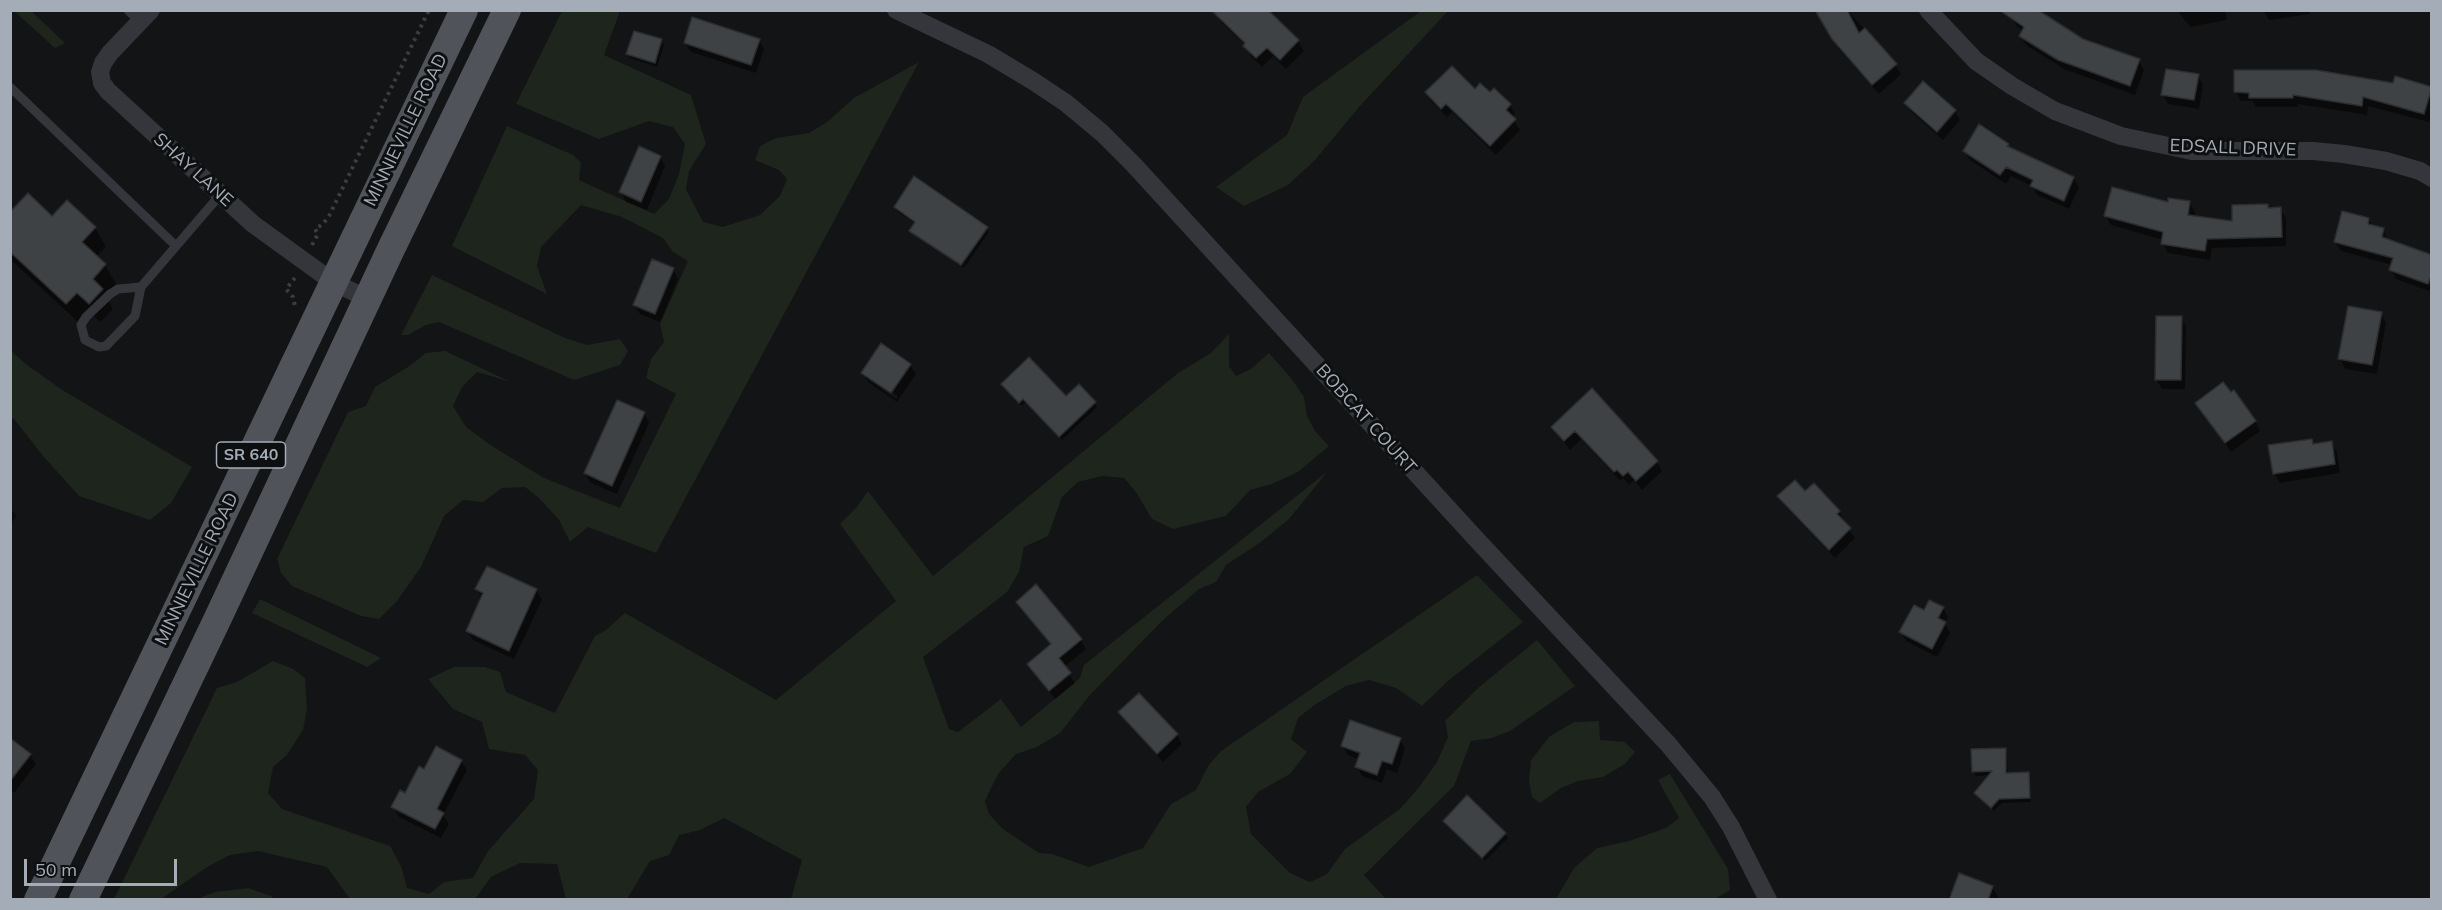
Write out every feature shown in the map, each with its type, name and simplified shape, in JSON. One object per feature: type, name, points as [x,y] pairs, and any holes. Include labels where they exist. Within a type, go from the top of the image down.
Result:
[{"type":"main road","name":"MINNIEVILLE ROAD","points":[[38,900],[464,10]]},
{"type":"main road","name":"SR 640","points":[[83,900],[507,10]]},
{"type":"street","name":"BOBCAT COURT","points":[[896,10],[988,54],[1033,81],[1066,103],[1134,165],[1470,533],[1668,744],[1712,797],[1731,827],[1768,900]]},
{"type":"street","name":"EDSALL DRIVE","points":[[1928,10],[1976,60],[2012,86],[2055,111],[2121,136],[2192,151],[2313,151],[2344,154],[2386,161],[2420,171],[2432,178]]},
{"type":"street","name":"SHAY LANE","points":[[140,14],[103,63],[100,72],[102,83],[108,91],[253,224],[333,282],[368,299]]},
{"type":"lane","points":[[12,91],[176,246]]},
{"type":"lane","points":[[141,287],[118,289],[110,294],[86,317],[81,325],[85,340],[99,347],[106,346],[135,316],[139,307],[141,287],[220,195]]},
{"type":"path","points":[[318,234],[315,229],[323,224],[332,209],[429,10]]},
{"type":"shaded area","points":[[14,11],[31,11],[65,43],[55,48]]},
{"type":"shaded area","points":[[562,11],[620,11],[604,55],[691,95],[706,144],[689,171],[686,189],[703,222],[723,227],[760,215],[780,196],[787,179],[779,170],[755,160],[760,146],[776,138],[809,133],[827,122],[854,98],[919,62],[656,553],[588,527],[570,542],[559,520],[540,499],[525,487],[502,488],[483,502],[463,500],[444,516],[421,567],[397,601],[379,619],[361,616],[292,586],[281,573],[277,559],[348,412],[366,406],[375,387],[426,353],[445,351],[511,382],[477,372],[462,387],[453,406],[466,427],[544,478],[620,508],[676,394],[646,378],[651,359],[664,342],[660,324],[688,261],[673,252],[663,238],[622,217],[581,205],[541,247],[537,266],[547,294],[452,246],[507,126],[573,155],[581,163],[579,180],[654,214],[669,199],[679,174],[685,144],[673,127],[649,121],[599,139],[516,104]]},
{"type":"shaded area","points":[[1421,11],[1448,11],[1360,106],[1315,160],[1288,185],[1244,206],[1216,187],[1287,135],[1303,97]]},
{"type":"shaded area","points":[[432,275],[565,338],[587,345],[620,339],[628,351],[620,365],[574,380],[439,322],[426,325],[408,335],[401,335]]},
{"type":"shaded area","points":[[1229,334],[1229,366],[1236,376],[1251,369],[1269,353],[1304,397],[1307,416],[1315,431],[1329,446],[1298,472],[1272,484],[1250,490],[1226,516],[1173,529],[1152,519],[1136,492],[1124,478],[1102,476],[1078,482],[1062,497],[1048,536],[1024,547],[1019,572],[1007,592],[923,657],[949,729],[958,732],[1001,699],[1021,727],[1080,678],[1084,665],[1328,471],[1289,519],[1261,542],[1226,565],[1216,582],[1199,589],[1162,621],[1090,695],[1060,733],[1037,747],[1016,754],[998,774],[985,801],[989,814],[1003,829],[1039,853],[1052,854],[1089,867],[1143,848],[1171,804],[1196,790],[1208,766],[1221,751],[1477,575],[1523,622],[1449,680],[1422,706],[1396,688],[1369,680],[1346,686],[1316,704],[1298,718],[1291,739],[1307,752],[1290,774],[1258,792],[1246,807],[1251,834],[1290,873],[1310,882],[1327,874],[1345,849],[1401,808],[1419,787],[1437,762],[1448,737],[1445,721],[1478,688],[1537,640],[1575,686],[1510,731],[1492,738],[1471,741],[1454,786],[1364,875],[1386,899],[791,899],[802,860],[724,818],[700,830],[679,835],[669,855],[650,861],[627,899],[566,899],[557,864],[520,863],[491,877],[475,899],[350,899],[327,867],[258,851],[230,855],[207,867],[161,899],[114,899],[217,688],[237,682],[273,661],[293,669],[305,678],[307,709],[303,730],[287,755],[273,767],[268,793],[282,809],[390,846],[401,866],[407,888],[429,894],[444,882],[473,878],[488,851],[534,799],[538,770],[525,755],[489,749],[482,722],[453,709],[428,679],[454,667],[485,667],[500,672],[506,692],[555,713],[595,636],[606,630],[625,613],[776,700],[896,601],[840,524],[856,508],[868,491],[933,576],[1178,373],[1211,353]]},
{"type":"shaded area","points":[[10,350],[64,391],[192,467],[171,503],[150,520],[79,496],[11,418]]},
{"type":"shaded area","points":[[260,599],[381,658],[367,667],[252,613]]},
{"type":"shaded area","points":[[1599,721],[1600,740],[1625,742],[1635,752],[1625,764],[1603,777],[1578,781],[1561,788],[1540,803],[1532,797],[1529,781],[1531,760],[1550,736],[1574,722]]},
{"type":"shaded area","points":[[1670,774],[1728,869],[1730,890],[1715,899],[1556,899],[1574,868],[1597,848],[1629,841],[1666,828],[1679,818],[1658,780]]},
{"type":"shaded area","points":[[248,888],[271,896],[273,899],[197,899],[215,892]]},
{"type":"building","points":[[1211,10],[1268,10],[1299,40],[1280,60],[1267,48],[1256,58],[1243,46],[1245,43]]},
{"type":"building","points":[[1815,10],[1847,10],[1859,33],[1865,28],[1897,64],[1872,85],[1832,39]]},
{"type":"building","points":[[1999,10],[2038,10],[2083,39],[2140,59],[2130,86],[2058,60],[2019,36],[2024,27]]},
{"type":"building","points":[[692,17],[760,39],[751,65],[684,43]]},
{"type":"building","points":[[634,31],[662,39],[655,63],[626,54]]},
{"type":"building","points":[[1452,66],[1475,89],[1480,83],[1490,92],[1494,88],[1511,104],[1506,110],[1516,119],[1490,146],[1446,104],[1441,109],[1425,92]]},
{"type":"building","points":[[2166,69],[2199,74],[2194,100],[2161,95]]},
{"type":"building","points":[[2234,70],[2316,70],[2393,83],[2395,76],[2432,87],[2424,114],[2363,97],[2362,106],[2293,95],[2293,98],[2249,98],[2249,93],[2234,92]]},
{"type":"building","points":[[1923,81],[1956,110],[1937,132],[1904,103]]},
{"type":"building","points":[[1979,124],[2009,144],[2007,146],[2074,177],[2064,201],[2030,186],[2033,180],[2006,167],[2000,175],[1963,151]]},
{"type":"building","points":[[639,146],[661,156],[641,202],[619,192]]},
{"type":"building","points":[[914,176],[988,227],[961,265],[909,231],[915,222],[894,207]]},
{"type":"building","points":[[2112,187],[2168,202],[2168,198],[2190,201],[2188,215],[2232,221],[2232,205],[2268,204],[2268,208],[2281,207],[2282,237],[2207,239],[2205,251],[2161,244],[2163,232],[2104,216]]},
{"type":"building","points":[[28,193],[52,216],[67,200],[96,227],[82,242],[106,264],[93,279],[103,289],[89,304],[77,293],[66,304],[10,252],[10,212]]},
{"type":"building","points":[[2342,211],[2369,218],[2368,224],[2384,228],[2382,237],[2432,255],[2432,274],[2428,284],[2389,270],[2393,258],[2334,242]]},
{"type":"building","points":[[652,259],[674,268],[655,314],[633,305]]},
{"type":"building","points":[[2348,306],[2382,312],[2372,365],[2338,359]]},
{"type":"building","points":[[2156,316],[2182,316],[2181,380],[2155,380]]},
{"type":"building","points":[[881,343],[911,364],[891,393],[861,373]]},
{"type":"building","points":[[1029,357],[1066,396],[1079,384],[1096,402],[1059,437],[1023,399],[1019,403],[1001,384]]},
{"type":"building","points":[[2223,382],[2231,392],[2234,390],[2256,421],[2225,443],[2195,403]]},
{"type":"building","points":[[1592,388],[1658,461],[1636,481],[1628,472],[1623,476],[1617,470],[1614,472],[1575,431],[1564,441],[1551,427]]},
{"type":"building","points":[[617,400],[645,412],[612,486],[584,473]]},
{"type":"building","points":[[2312,439],[2313,444],[2332,441],[2335,464],[2273,474],[2268,445]]},
{"type":"building","points":[[1795,480],[1805,491],[1814,483],[1840,511],[1837,514],[1851,528],[1829,550],[1777,496]]},
{"type":"building","points":[[487,566],[537,589],[509,651],[466,631],[483,593],[475,589]]},
{"type":"building","points":[[1036,584],[1082,639],[1059,658],[1071,673],[1049,691],[1027,664],[1051,644],[1016,602]]},
{"type":"building","points":[[1929,600],[1944,607],[1938,618],[1946,622],[1932,649],[1899,632],[1914,605],[1924,610]]},
{"type":"building","points":[[1139,693],[1178,734],[1157,754],[1118,712]]},
{"type":"building","points":[[1350,720],[1401,738],[1392,764],[1382,761],[1377,775],[1355,767],[1360,753],[1341,746]]},
{"type":"building","points":[[10,738],[31,754],[10,781]]},
{"type":"building","points":[[436,746],[462,760],[437,809],[444,813],[435,829],[391,807],[400,790],[405,793],[419,766],[424,769]]},
{"type":"building","points":[[2006,748],[2006,773],[2029,772],[2030,798],[1999,799],[1991,808],[1974,793],[1992,771],[1972,772],[1971,749]]},
{"type":"building","points":[[1467,795],[1506,833],[1482,858],[1443,821]]},
{"type":"building","points":[[1959,873],[1993,886],[1988,900],[1949,900]]}]
